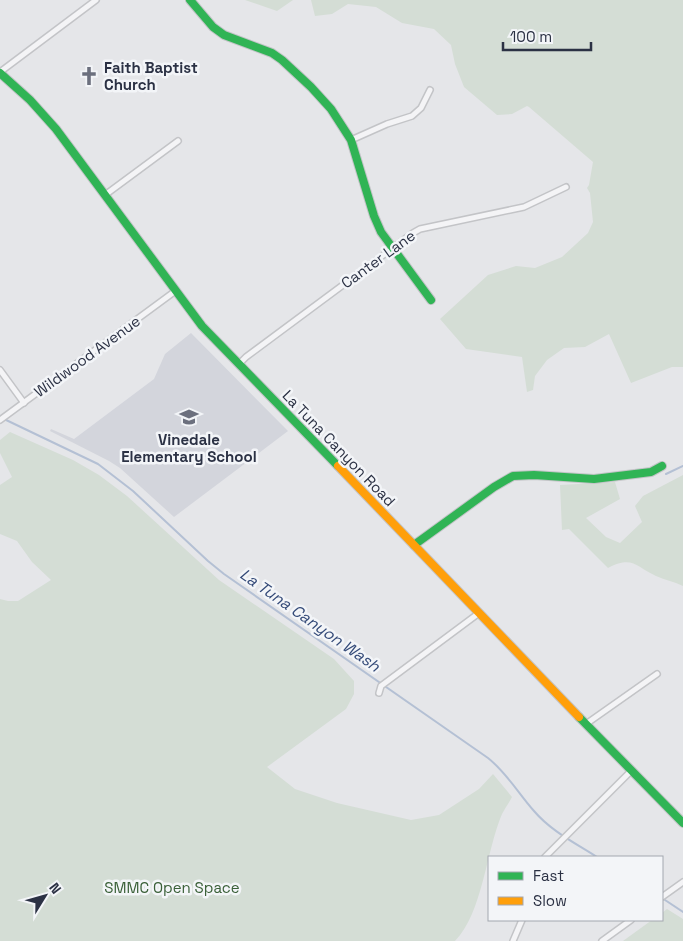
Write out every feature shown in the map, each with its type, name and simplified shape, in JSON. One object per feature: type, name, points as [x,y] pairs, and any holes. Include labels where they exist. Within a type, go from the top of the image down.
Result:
[{"type":"main road","points":[[190,0],[212,27],[224,35],[272,54],[290,66],[325,102],[340,121],[350,140],[378,225],[430,300]]},
{"type":"main road","name":"La Tuna Canyon Road","points":[[0,73],[44,113],[68,143],[174,292],[202,326],[683,823]]},
{"type":"main road","points":[[414,545],[494,486],[513,476],[534,475],[594,479],[651,472],[662,466]]},
{"type":"street","points":[[0,73],[96,0]]},
{"type":"street","points":[[350,140],[387,124],[412,116],[421,108],[430,90]]},
{"type":"street","points":[[105,195],[178,141]]},
{"type":"street","name":"Canter Lane","points":[[239,364],[392,247],[420,230],[524,207],[566,187]]},
{"type":"street","name":"Wildwood Avenue","points":[[2,418],[174,292]]},
{"type":"street","points":[[0,370],[24,403]]},
{"type":"street","points":[[379,693],[381,686],[386,682],[479,613]]},
{"type":"street","points":[[586,724],[657,674]]},
{"type":"street","points":[[546,856],[631,771]]},
{"type":"street","points":[[663,896],[683,882]]},
{"type":"street","points":[[513,941],[522,921]]},
{"type":"street","points":[[602,941],[630,921]]},
{"type":"shaded area","name":"Vinedale Elementary School","points":[[191,333],[288,431],[174,517],[120,468],[50,431],[51,429],[74,439],[154,379],[165,354]]},
{"type":"green space","points":[[245,0],[293,0],[277,11]]},
{"type":"green space","points":[[311,0],[683,0],[683,367],[672,367],[631,383],[609,334],[585,347],[564,348],[547,360],[535,376],[533,390],[527,392],[522,357],[466,349],[440,319],[488,275],[516,266],[535,268],[562,257],[588,233],[593,222],[590,193],[587,188],[593,162],[527,106],[512,114],[497,115],[464,87],[455,64],[451,45],[434,29],[402,23],[376,7],[348,4],[332,14],[315,16]]},
{"type":"green space","name":"SMMC Open Space","points":[[10,432],[73,460],[99,475],[127,496],[219,580],[334,659],[354,681],[354,694],[346,709],[267,767],[295,789],[337,803],[411,820],[439,815],[479,789],[493,774],[512,797],[502,814],[472,914],[455,941],[0,941],[0,599],[18,601],[51,580],[32,562],[17,541],[0,534],[0,485],[12,477],[0,453],[0,440]]},
{"type":"green space","points":[[683,475],[683,586],[656,576],[629,562],[616,564],[608,568],[569,529],[562,530],[560,485],[615,482],[620,499],[586,518],[606,537],[620,543],[642,522],[635,506],[643,496]]},
{"type":"green space","points":[[667,909],[683,919],[683,941],[623,941],[651,921],[663,921],[663,912]]},
{"type":"waterway","name":"La Tuna Canyon Wash","points":[[4,419],[98,464],[133,491],[224,574],[488,758],[548,825],[595,856]]},
{"type":"waterway","points":[[666,474],[683,466]]},
{"type":"waterway","name":"La Tuna Canyon Wash","points":[[663,899],[683,912]]},
{"type":"traffic: fast","points":[[190,0],[213,27],[224,35],[272,53],[282,60],[331,109],[351,140],[374,216],[381,232],[431,300]]},
{"type":"traffic: fast","points":[[0,73],[30,100],[56,129],[202,326],[338,466]]},
{"type":"traffic: fast","points":[[414,545],[494,487],[513,476],[534,475],[594,479],[651,472],[662,466]]},
{"type":"traffic: fast","points":[[579,717],[683,823]]},
{"type":"traffic: slow","points":[[338,466],[579,717]]},
{"type":"place","name":"Faith Baptist Church","points":[[89,76]]},
{"type":"place","name":"Vinedale Elementary School","points":[[189,417]]}]
